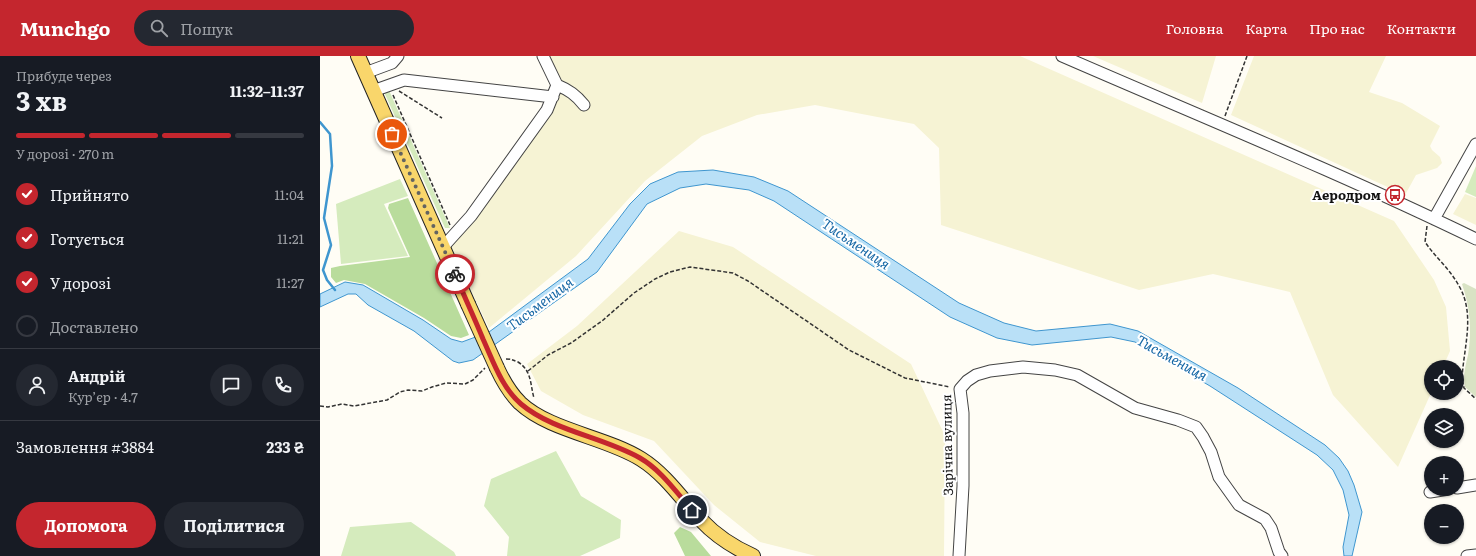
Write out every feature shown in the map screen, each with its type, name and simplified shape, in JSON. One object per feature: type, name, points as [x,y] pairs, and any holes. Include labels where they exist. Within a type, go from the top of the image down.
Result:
[{"type":"main road","points":[[358,56],[495,364],[507,387],[521,403],[536,414],[551,422],[610,444],[642,459],[661,476],[702,521],[722,539],[753,556]]},
{"type":"street","points":[[365,73],[392,63],[398,56]]},
{"type":"street","points":[[443,247],[475,210],[547,110],[556,86],[544,56]]},
{"type":"street","points":[[1062,56],[1222,124],[1476,239]]},
{"type":"street","points":[[373,91],[404,80],[553,96]]},
{"type":"street","points":[[556,86],[567,89],[584,105]]},
{"type":"street","points":[[1432,218],[1476,144]]},
{"type":"street","name":"Зарічна вулиця","points":[[958,556],[963,486],[963,413],[960,390],[967,381],[976,375],[990,370],[1023,367],[1055,370],[1078,375],[1135,408],[1178,420],[1196,427],[1211,452],[1219,477],[1239,505],[1265,519],[1271,528],[1278,552],[1282,556]]},
{"type":"street","points":[[1464,487],[1476,485]]},
{"type":"street","points":[[1467,556],[1476,554]]},
{"type":"path","points":[[1222,124],[1247,56]]},
{"type":"path","points":[[388,85],[442,118]]},
{"type":"path","points":[[388,85],[454,234]]},
{"type":"path","points":[[1432,218],[1425,242],[1459,284],[1465,300],[1468,333],[1462,380],[1464,388],[1476,399]]},
{"type":"path","points":[[528,371],[548,355],[571,343],[602,321],[634,292],[670,272],[690,267],[733,273],[850,350],[905,378],[960,390]]},
{"type":"path","points":[[320,406],[328,407],[342,404],[354,406],[388,400],[400,392],[408,390],[422,391],[446,383],[465,384],[495,364],[511,358],[528,371],[531,380],[536,414]]},
{"type":"shaded area","points":[[549,56],[1020,56],[1394,221],[1434,280],[1446,307],[1450,351],[1446,360],[1424,360],[1424,400],[1428,400],[1398,467],[1333,395],[1290,292],[1213,274],[1139,290],[941,225],[939,148],[914,124],[815,105],[757,115],[702,136],[645,181],[576,256],[489,328],[450,247],[550,116],[560,93]]},
{"type":"shaded area","points":[[1093,56],[1216,56],[1202,103]]},
{"type":"shaded area","points":[[1254,56],[1386,56],[1369,92],[1402,103],[1440,126],[1430,146],[1432,150],[1440,157],[1442,163],[1437,168],[1416,175],[1405,195],[1231,115]]},
{"type":"shaded area","points":[[1465,194],[1476,198],[1476,225],[1453,214]]},
{"type":"shaded area","points":[[679,231],[733,247],[911,364],[945,436],[944,556],[816,556],[760,542],[714,505],[654,441],[583,415],[541,391],[527,364],[577,326]]},
{"type":"green space","points":[[388,88],[450,228],[445,228],[384,92]]},
{"type":"green space","points":[[1476,166],[1476,197],[1465,192]]},
{"type":"green space","points":[[400,179],[408,196],[384,204],[408,256],[341,264],[336,204]]},
{"type":"green space","points":[[408,198],[469,335],[461,338],[451,336],[424,318],[365,284],[344,280],[336,283],[331,277],[331,268],[410,257],[388,208],[389,204]]},
{"type":"green space","points":[[1464,283],[1476,289],[1476,397],[1465,387],[1464,380],[1470,328],[1467,301],[1462,284]]},
{"type":"green space","points":[[556,451],[581,496],[621,520],[620,538],[580,556],[507,556],[509,537],[484,506],[491,479]]},
{"type":"green space","points":[[411,522],[454,552],[456,556],[341,556],[350,527]]},
{"type":"green space","points":[[680,527],[691,532],[711,556],[685,556],[674,533]]},
{"type":"water","name":"Тисьмениця","points":[[713,170],[754,177],[788,191],[959,303],[1004,323],[1036,331],[1110,324],[1138,331],[1238,388],[1325,445],[1339,458],[1348,471],[1362,512],[1352,556],[1344,556],[1343,547],[1349,515],[1343,490],[1333,470],[1317,455],[1210,386],[1135,342],[1111,337],[1032,345],[997,338],[950,317],[774,201],[749,190],[706,184],[680,188],[647,204],[597,272],[473,360],[459,363],[453,361],[414,331],[368,305],[356,294],[348,294],[320,307],[320,294],[345,282],[363,285],[423,320],[451,339],[462,342],[489,332],[588,259],[630,204],[650,184],[678,172]]},
{"type":"waterway","points":[[320,122],[330,134],[332,166],[324,218],[331,245],[323,270],[327,280],[335,290]]},
{"type":"way so far","points":[[392,134],[455,274]]},
{"type":"place","name":"Аеродром","points":[[1395,195]]},
{"type":"route","points":[[455,274],[497,368],[507,387],[521,403],[536,414],[551,422],[610,444],[642,459],[661,476],[692,510]]}]
